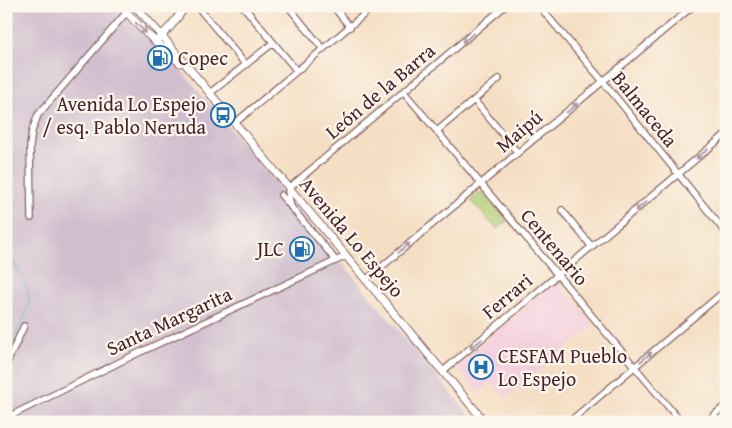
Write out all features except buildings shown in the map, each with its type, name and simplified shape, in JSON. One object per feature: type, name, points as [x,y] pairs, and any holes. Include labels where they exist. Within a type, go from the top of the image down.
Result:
[{"type":"main road","name":"Avenida Lo Espejo","points":[[121,6],[155,42],[194,74]]},
{"type":"main road","name":"Avenida Lo Espejo","points":[[133,6],[162,36],[485,422]]},
{"type":"main road","points":[[155,42],[171,26],[186,6]]},
{"type":"street","points":[[31,218],[30,146],[32,131],[38,114],[133,6]]},
{"type":"street","points":[[197,6],[246,65]]},
{"type":"street","points":[[252,6],[245,8],[297,71]]},
{"type":"street","points":[[333,6],[350,26]]},
{"type":"street","points":[[235,123],[374,6]]},
{"type":"street","name":"León de la Barra","points":[[289,188],[505,6]]},
{"type":"street","name":"Balmaceda","points":[[539,6],[726,233]]},
{"type":"street","name":"Maipú","points":[[367,279],[693,6]]},
{"type":"street","points":[[291,7],[323,49]]},
{"type":"street","points":[[210,94],[273,43]]},
{"type":"street","points":[[437,131],[499,79]]},
{"type":"street","name":"Centenario","points":[[404,92],[681,422]]},
{"type":"street","points":[[474,100],[518,153]]},
{"type":"street","name":"Ferrari","points":[[443,371],[726,134]]},
{"type":"street","points":[[289,188],[291,207]]},
{"type":"street","name":"Avenida Lo Espejo","points":[[281,195],[335,260]]},
{"type":"street","points":[[562,210],[592,246]]},
{"type":"street","name":"Santa Margarita","points":[[6,418],[346,256]]},
{"type":"street","points":[[569,422],[726,290]]},
{"type":"street","points":[[6,365],[24,326]]},
{"type":"street","points":[[706,422],[726,406]]},
{"type":"shaded area","points":[[6,6],[115,6],[178,66],[475,422],[6,422]]},
{"type":"shaded area","points":[[554,283],[559,283],[594,325],[505,399],[491,382],[478,393],[455,366]]},
{"type":"green space","points":[[482,192],[507,221],[497,229],[471,201]]},
{"type":"waterway","points":[[6,250],[23,279],[29,297],[27,310],[6,352]]},
{"type":"place","name":"Copec","points":[[160,58]]},
{"type":"place","name":"Avenida Lo Espejo / esq. Pablo Neruda","points":[[223,115]]},
{"type":"place","name":"JLC","points":[[302,249]]},
{"type":"place","name":"CESFAM Pueblo Lo Espejo","points":[[481,367]]}]
